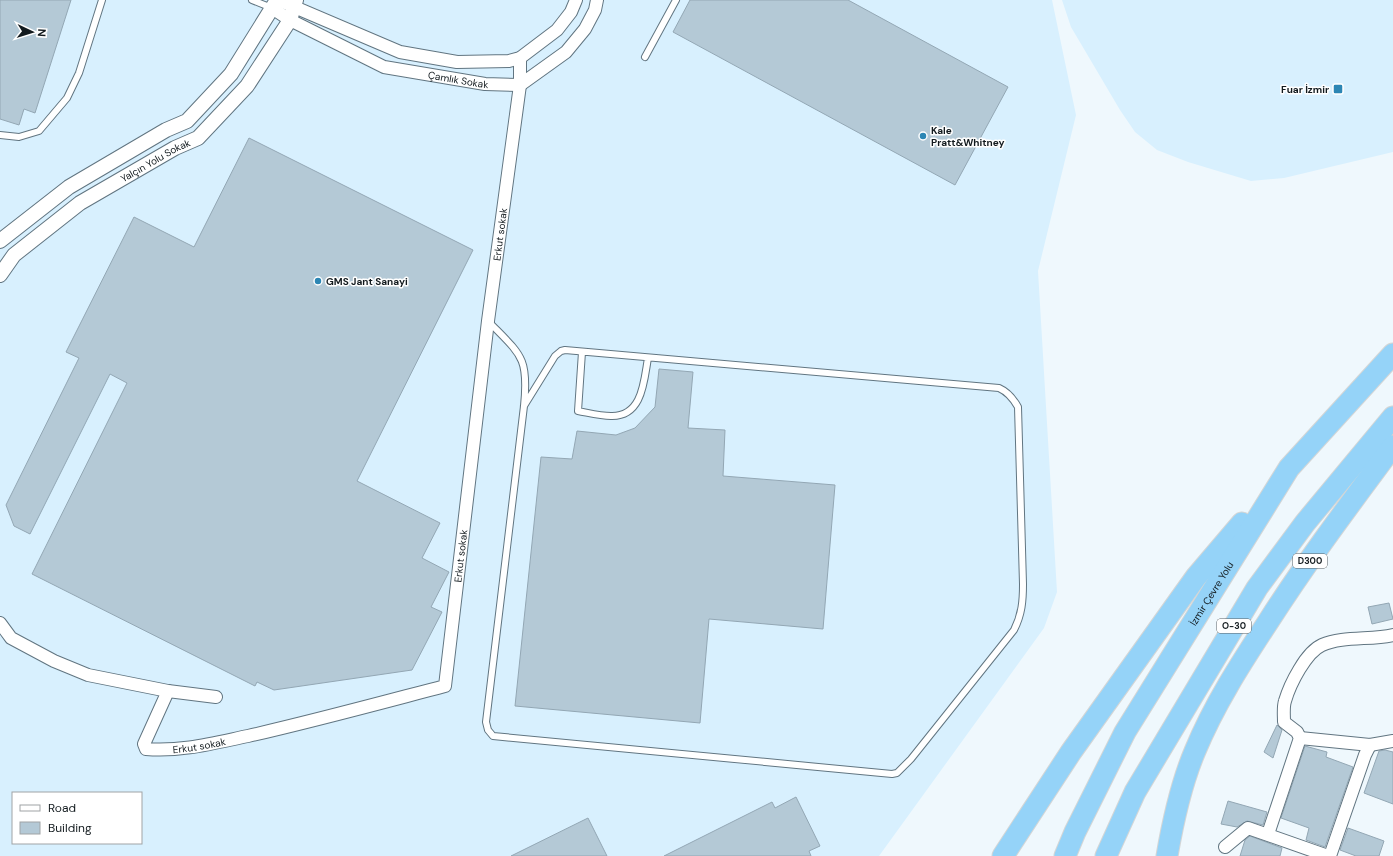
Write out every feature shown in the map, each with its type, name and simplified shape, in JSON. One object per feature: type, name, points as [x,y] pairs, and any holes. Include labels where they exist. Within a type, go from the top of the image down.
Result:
[{"type":"highway","name":"İzmir Çevre Yolu","points":[[1065,856],[1075,832],[1125,732],[1290,468],[1393,354]]},
{"type":"highway","name":"O-30","points":[[1106,856],[1135,792],[1257,588],[1305,523],[1393,417]]},
{"type":"highway","name":"D300","points":[[1167,856],[1172,822],[1195,751],[1231,678],[1282,600],[1393,446]]},
{"type":"highway","points":[[1003,856],[1071,752],[1196,577],[1290,468]]},
{"type":"street","name":"Çamlık Sokak","points":[[293,9],[400,52],[457,62],[508,61],[520,58],[557,30],[571,12],[576,0]]},
{"type":"street","points":[[520,84],[566,52],[585,29],[595,10],[597,0]]},
{"type":"street","points":[[276,3],[293,9]]},
{"type":"street","name":"Yalçın Yolu Sokak","points":[[0,241],[69,187],[166,130],[187,121],[231,74],[276,3]]},
{"type":"street","name":"Yalçın Yolu Sokak","points":[[2,266],[14,254],[80,203],[175,148],[198,138],[247,86],[293,9]]},
{"type":"street","name":"Çamlık Sokak","points":[[293,9],[384,67],[485,84],[520,84]]},
{"type":"street","name":"Erkut sokak","points":[[168,691],[144,744],[146,750],[165,751],[196,747],[278,729],[445,686],[488,321],[520,84],[520,58]]},
{"type":"street","points":[[0,623],[10,638],[54,661],[88,675],[168,691],[216,697]]},
{"type":"street","points":[[1268,834],[1300,738],[1297,732],[1284,722],[1284,702],[1302,664],[1322,645],[1341,641],[1376,639],[1393,635]]},
{"type":"street","points":[[1300,738],[1370,745],[1393,741]]},
{"type":"street","points":[[1225,847],[1248,828],[1329,856],[1365,754],[1370,745]]},
{"type":"lane","points":[[0,135],[19,136],[39,131],[67,98],[79,73],[102,0]]},
{"type":"lane","points":[[252,0],[276,3]]},
{"type":"lane","points":[[645,58],[676,0]]},
{"type":"lane","points":[[488,321],[517,351],[526,373],[524,406],[486,722],[489,734],[492,736],[885,774],[897,773],[911,759],[1014,630],[1020,619],[1023,599],[1023,584],[1018,407],[1010,394],[999,388],[565,350],[558,353],[524,406]]},
{"type":"lane","points":[[582,352],[578,411],[612,416],[626,413],[639,402],[648,358]]},
{"type":"shaded area","points":[[0,0],[1052,0],[1076,115],[1038,271],[1057,592],[1044,628],[879,856],[0,856]]},
{"type":"shaded area","points":[[1062,0],[1393,0],[1393,152],[1284,178],[1251,181],[1188,162],[1157,150],[1135,132],[1120,110],[1071,27]]},
{"type":"building","points":[[0,0],[71,0],[35,113],[24,109],[19,125],[0,119]]},
{"type":"building","name":"Kale Pratt&Whitney","points":[[690,0],[848,0],[1008,87],[955,185],[673,32]]},
{"type":"building","points":[[249,138],[473,250],[357,481],[440,523],[422,558],[449,572],[431,607],[442,612],[412,670],[274,690],[257,682],[255,686],[32,574],[127,383],[110,374],[30,534],[14,526],[6,505],[79,358],[66,352],[134,217],[194,247]]},
{"type":"building","points":[[659,369],[693,372],[688,428],[725,430],[723,476],[835,485],[823,629],[709,619],[700,723],[515,706],[541,457],[572,459],[577,431],[616,435],[635,428],[655,407]]},
{"type":"building","points":[[1389,603],[1393,619],[1372,624],[1368,607]]},
{"type":"building","points":[[1277,725],[1282,730],[1273,758],[1264,752]]},
{"type":"building","points":[[1305,746],[1327,752],[1326,757],[1353,767],[1325,847],[1306,840],[1309,828],[1281,818]]},
{"type":"building","points":[[1385,750],[1393,752],[1393,804],[1364,793],[1379,751]]},
{"type":"building","points":[[796,797],[820,846],[809,851],[811,856],[664,856],[772,802],[775,808]]},
{"type":"building","points":[[1228,801],[1267,812],[1263,825],[1247,821],[1237,827],[1221,824]]},
{"type":"building","points":[[588,818],[607,856],[511,856]]},
{"type":"building","points":[[1348,828],[1384,841],[1379,856],[1356,856],[1340,850]]},
{"type":"building","points":[[1250,836],[1282,848],[1280,856],[1240,856],[1245,840]]},
{"type":"place","name":"Fuar İzmir","points":[[1338,89]]},
{"type":"place","name":"Kale Pratt&Whitney","points":[[923,136]]},
{"type":"place","name":"GMS Jant Sanayi","points":[[318,281]]}]
